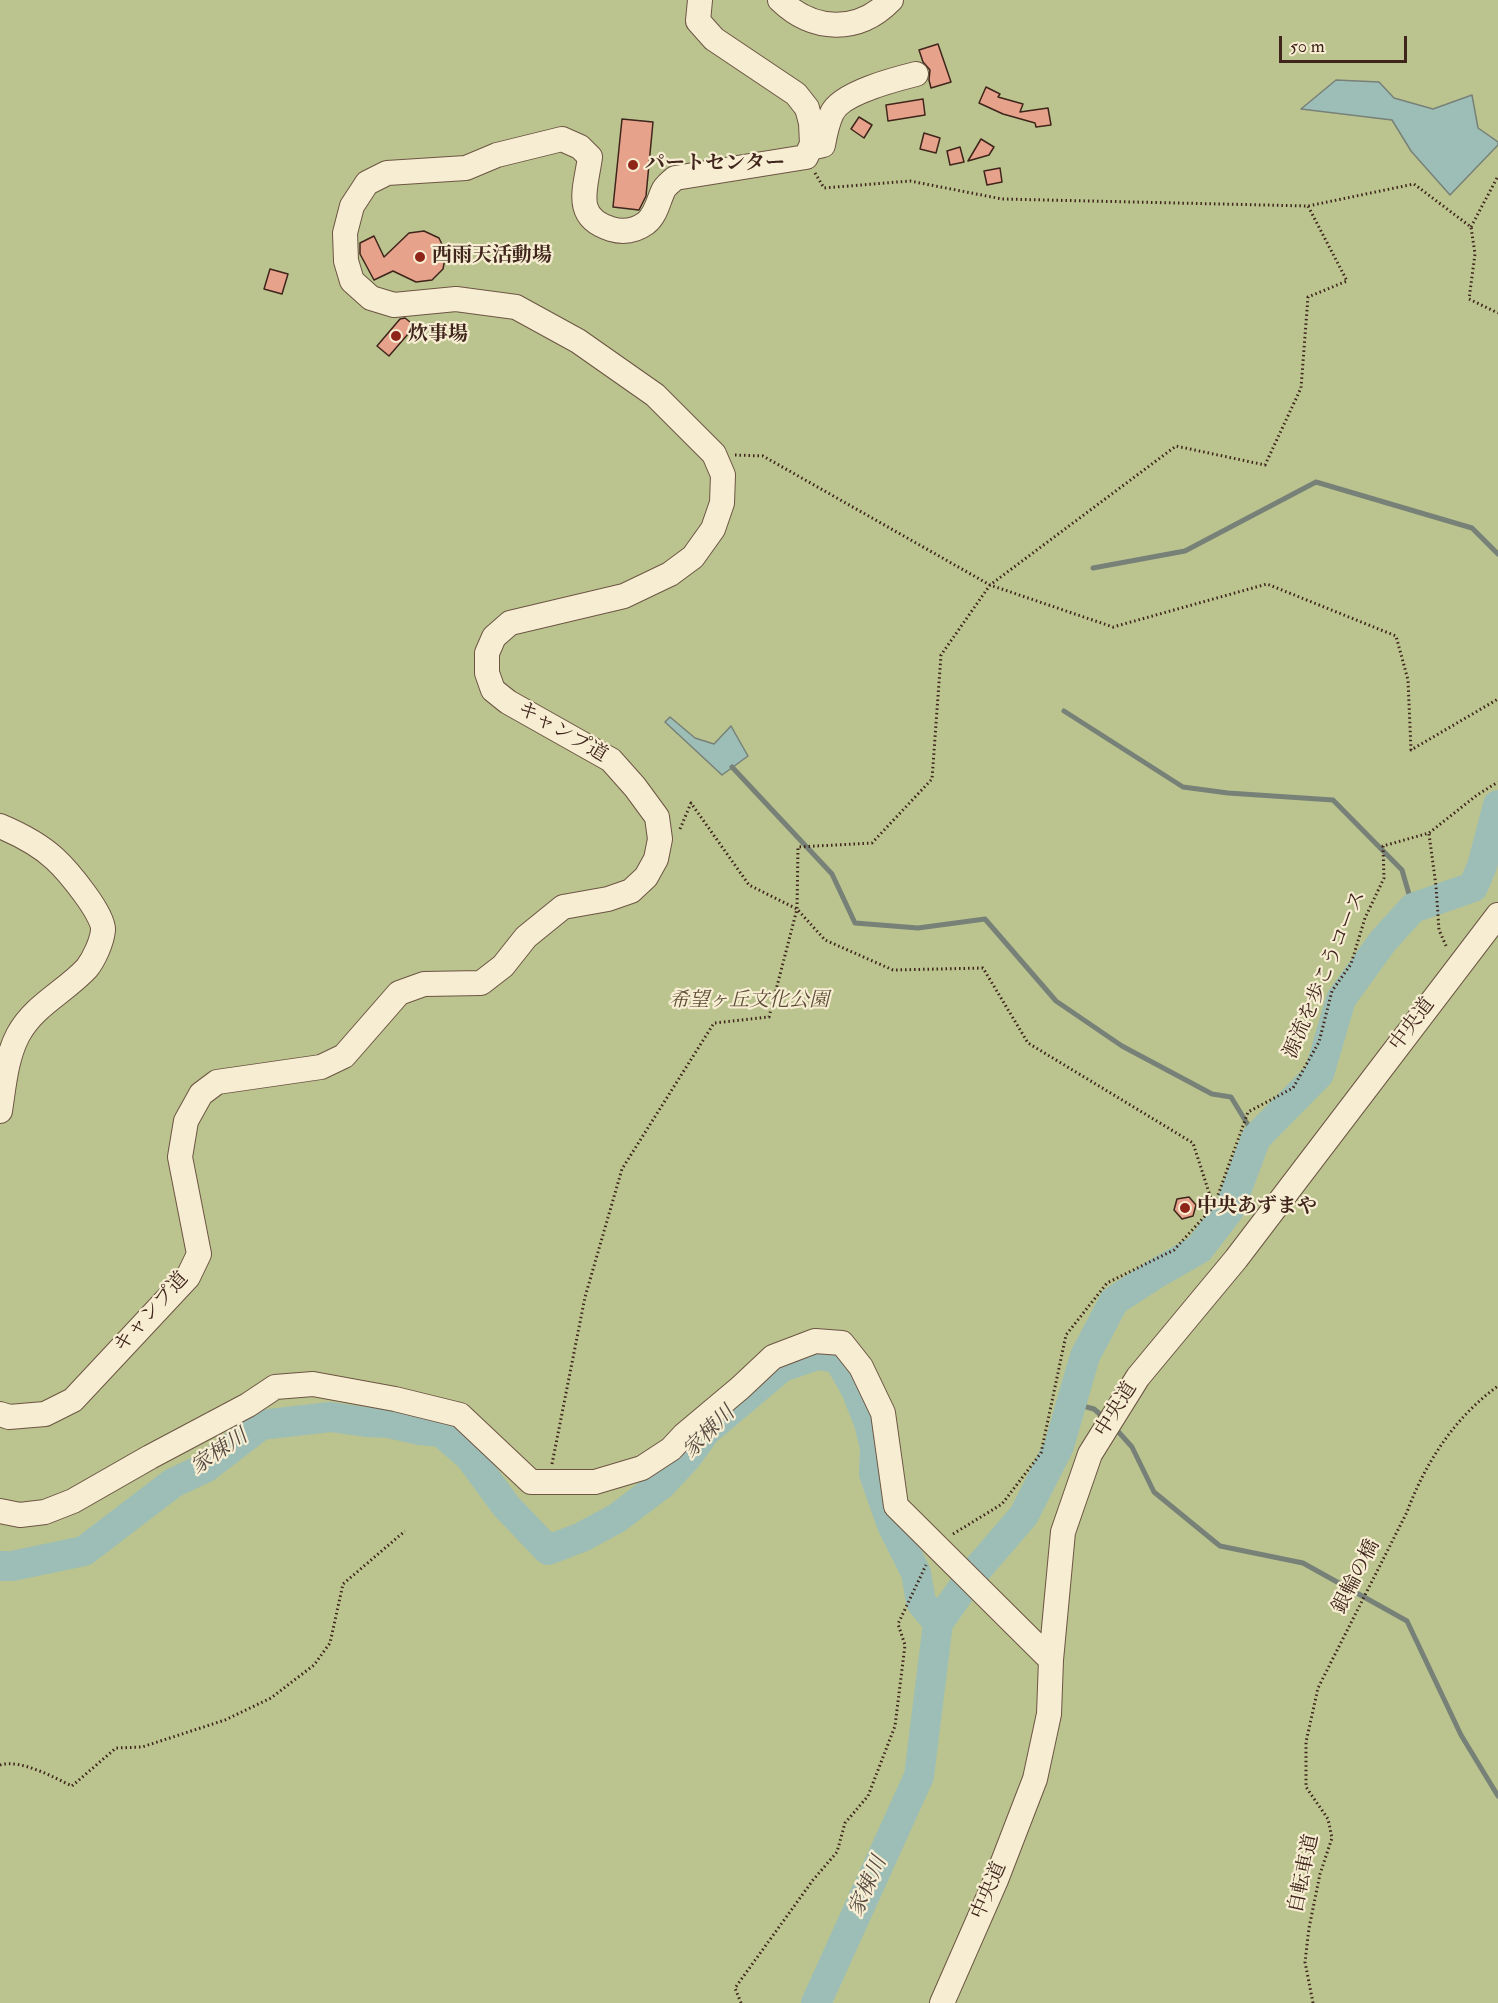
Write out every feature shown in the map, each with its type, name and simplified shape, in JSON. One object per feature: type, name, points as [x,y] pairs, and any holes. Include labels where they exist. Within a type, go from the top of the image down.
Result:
[{"type":"street","points":[[700,0],[698,21],[714,39],[796,94],[807,108],[811,123],[812,144],[808,152]]},
{"type":"street","points":[[780,0],[791,10],[814,21],[832,26],[857,23],[884,7],[891,0]]},
{"type":"street","points":[[808,152],[823,145],[832,110],[852,96],[882,82],[916,74]]},
{"type":"street","name":"キャンプ道","points":[[0,1414],[9,1417],[45,1414],[73,1400],[188,1277],[199,1254],[180,1157],[186,1121],[201,1094],[217,1082],[321,1066],[344,1056],[399,993],[424,984],[481,982],[503,966],[526,937],[563,908],[609,899],[631,891],[646,877],[656,859],[660,839],[657,817],[635,787],[611,760],[508,702],[494,690],[487,673],[487,653],[494,637],[510,623],[624,596],[670,574],[693,557],[713,529],[722,503],[723,476],[714,454],[655,395],[578,341],[516,307],[456,299],[394,305],[371,298],[351,281],[346,261],[345,233],[352,206],[367,183],[387,173],[466,168],[497,154],[562,139],[580,147],[590,157],[582,196],[587,215],[599,225],[617,231],[632,231],[648,222],[664,189],[675,178],[808,152]]},
{"type":"street","points":[[0,826],[21,835],[55,859],[97,909],[103,928],[98,948],[87,967],[31,1016],[18,1036],[6,1066],[0,1111]]},
{"type":"street","name":"中央道","points":[[942,2003],[996,1880],[1035,1779],[1049,1714],[1051,1660],[1063,1532],[1090,1454],[1138,1377],[1236,1259],[1497,917]]},
{"type":"street","points":[[0,1512],[20,1515],[45,1512],[73,1501],[248,1405],[275,1387],[314,1384],[395,1399],[460,1415],[531,1482],[595,1482],[642,1468],[671,1449],[773,1357],[815,1341],[842,1343],[861,1367],[883,1413],[896,1506],[1051,1660]]},
{"type":"path","points":[[808,152],[824,188],[910,181],[1002,199],[1308,206],[1414,184],[1471,227]]},
{"type":"path","points":[[1498,176],[1471,227],[1475,254],[1469,299],[1498,313]]},
{"type":"path","points":[[548,1483],[585,1296],[622,1169],[714,1023],[769,1017],[798,909],[798,847],[872,843],[932,779],[941,656],[990,585],[1176,446],[1265,465],[1301,388],[1308,297],[1347,281],[1308,206]]},
{"type":"path","points":[[714,454],[763,456],[990,585],[1113,627],[1267,584],[1396,636],[1408,680],[1411,750],[1498,699]]},
{"type":"path","name":"源流を歩こうコース","points":[[936,1545],[1002,1504],[1041,1453],[1066,1335],[1107,1282],[1174,1250],[1214,1206],[1248,1112],[1293,1088],[1319,1042],[1332,991],[1352,964],[1365,918],[1384,878],[1383,846],[1429,833],[1477,795],[1498,782]]},
{"type":"path","points":[[660,839],[676,838],[691,803],[749,885],[798,909],[825,940],[893,970],[983,968],[1028,1043],[1193,1143],[1214,1206]]},
{"type":"path","points":[[1429,833],[1439,930],[1456,968]]},
{"type":"path","name":"銀輪の橋","points":[[1334,1655],[1407,1512],[1418,1483],[1459,1421],[1480,1399],[1498,1386]]},
{"type":"path","points":[[0,1765],[7,1763],[40,1771],[72,1786],[116,1748],[142,1747],[225,1720],[271,1698],[314,1665],[330,1643],[344,1584],[405,1531]]},
{"type":"path","points":[[741,2003],[735,1988],[813,1880],[837,1852],[845,1823],[868,1797],[895,1726],[905,1645],[898,1624],[936,1545]]},
{"type":"path","name":"自転車道","points":[[1313,2003],[1305,1962],[1308,1928],[1320,1874],[1332,1838],[1328,1819],[1306,1787],[1306,1742],[1318,1688],[1334,1655]]},
{"type":"green space","name":"希望ヶ丘文化公園","points":[[0,0],[1498,0],[1498,2003],[0,2003]]},
{"type":"water","points":[[1336,80],[1379,82],[1394,98],[1433,109],[1472,95],[1478,128],[1498,142],[1498,145],[1450,195],[1411,151],[1392,120],[1301,109]]},
{"type":"water","points":[[670,717],[695,738],[714,744],[731,726],[748,756],[722,775],[665,722]]},
{"type":"building","points":[[938,44],[951,82],[931,88],[930,70],[923,62],[919,50]]},
{"type":"building","points":[[986,87],[1000,94],[998,97],[1023,104],[1020,112],[1048,108],[1051,125],[1036,127],[1035,123],[1003,114],[979,103]]},
{"type":"building","points":[[923,99],[925,115],[888,121],[886,105]]},
{"type":"building","points":[[859,117],[872,125],[864,138],[851,129]]},
{"type":"building","name":"パートセンター","points":[[622,119],[653,122],[646,196],[639,210],[613,207]]},
{"type":"building","points":[[924,133],[940,138],[936,153],[920,149]]},
{"type":"building","points":[[981,139],[994,147],[989,155],[968,161]]},
{"type":"building","points":[[960,147],[964,162],[950,165],[947,151]]},
{"type":"building","points":[[1000,168],[1002,182],[987,185],[984,171]]},
{"type":"building","name":"西雨天活動場","points":[[424,231],[439,238],[446,253],[443,269],[432,280],[416,282],[393,271],[374,280],[360,254],[360,243],[374,236],[384,257],[409,233]]},
{"type":"building","points":[[270,269],[288,274],[282,294],[264,289]]},
{"type":"building","name":"炊事場","points":[[405,318],[415,326],[389,356],[377,346],[400,319]]},
{"type":"building","name":"中央あずまや","points":[[1189,1197],[1196,1205],[1193,1216],[1182,1219],[1174,1210],[1177,1199]]},
{"type":"waterway","points":[[1093,568],[1185,551],[1316,482],[1472,528],[1498,554]]},
{"type":"waterway","points":[[1064,711],[1183,787],[1228,793],[1333,800],[1402,870],[1413,908]]},
{"type":"waterway","points":[[732,767],[832,874],[855,923],[918,928],[985,919],[1056,1001],[1122,1046],[1212,1094],[1231,1097],[1256,1138]]},
{"type":"waterway","points":[[938,1623],[969,1579],[1024,1515],[1059,1446],[1085,1356],[1114,1301],[1199,1249],[1229,1210],[1256,1138],[1319,1074],[1341,999],[1383,941],[1413,908],[1473,887],[1482,866],[1498,805]]},
{"type":"waterway","name":"家棟川","points":[[0,1566],[12,1566],[84,1551],[173,1483],[205,1468],[261,1425],[330,1417],[389,1423],[441,1432],[470,1457],[506,1506],[548,1550],[582,1537],[617,1518],[662,1484],[687,1457],[706,1431],[782,1367],[817,1355],[838,1358],[856,1390],[869,1423],[875,1448],[874,1474],[892,1525],[916,1573],[921,1602],[938,1623],[919,1776],[816,2003]]},
{"type":"waterway","points":[[1072,1403],[1094,1409],[1102,1416]]},
{"type":"waterway","points":[[1115,1428],[1132,1447],[1154,1492],[1220,1546],[1303,1563],[1407,1621],[1461,1735],[1498,1796]]},
{"type":"place","name":"パートセンター","points":[[633,165]]},
{"type":"place","name":"西雨天活動場","points":[[420,257]]},
{"type":"place","name":"炊事場","points":[[396,336]]},
{"type":"place","name":"中央あずまや","points":[[1185,1208]]}]
